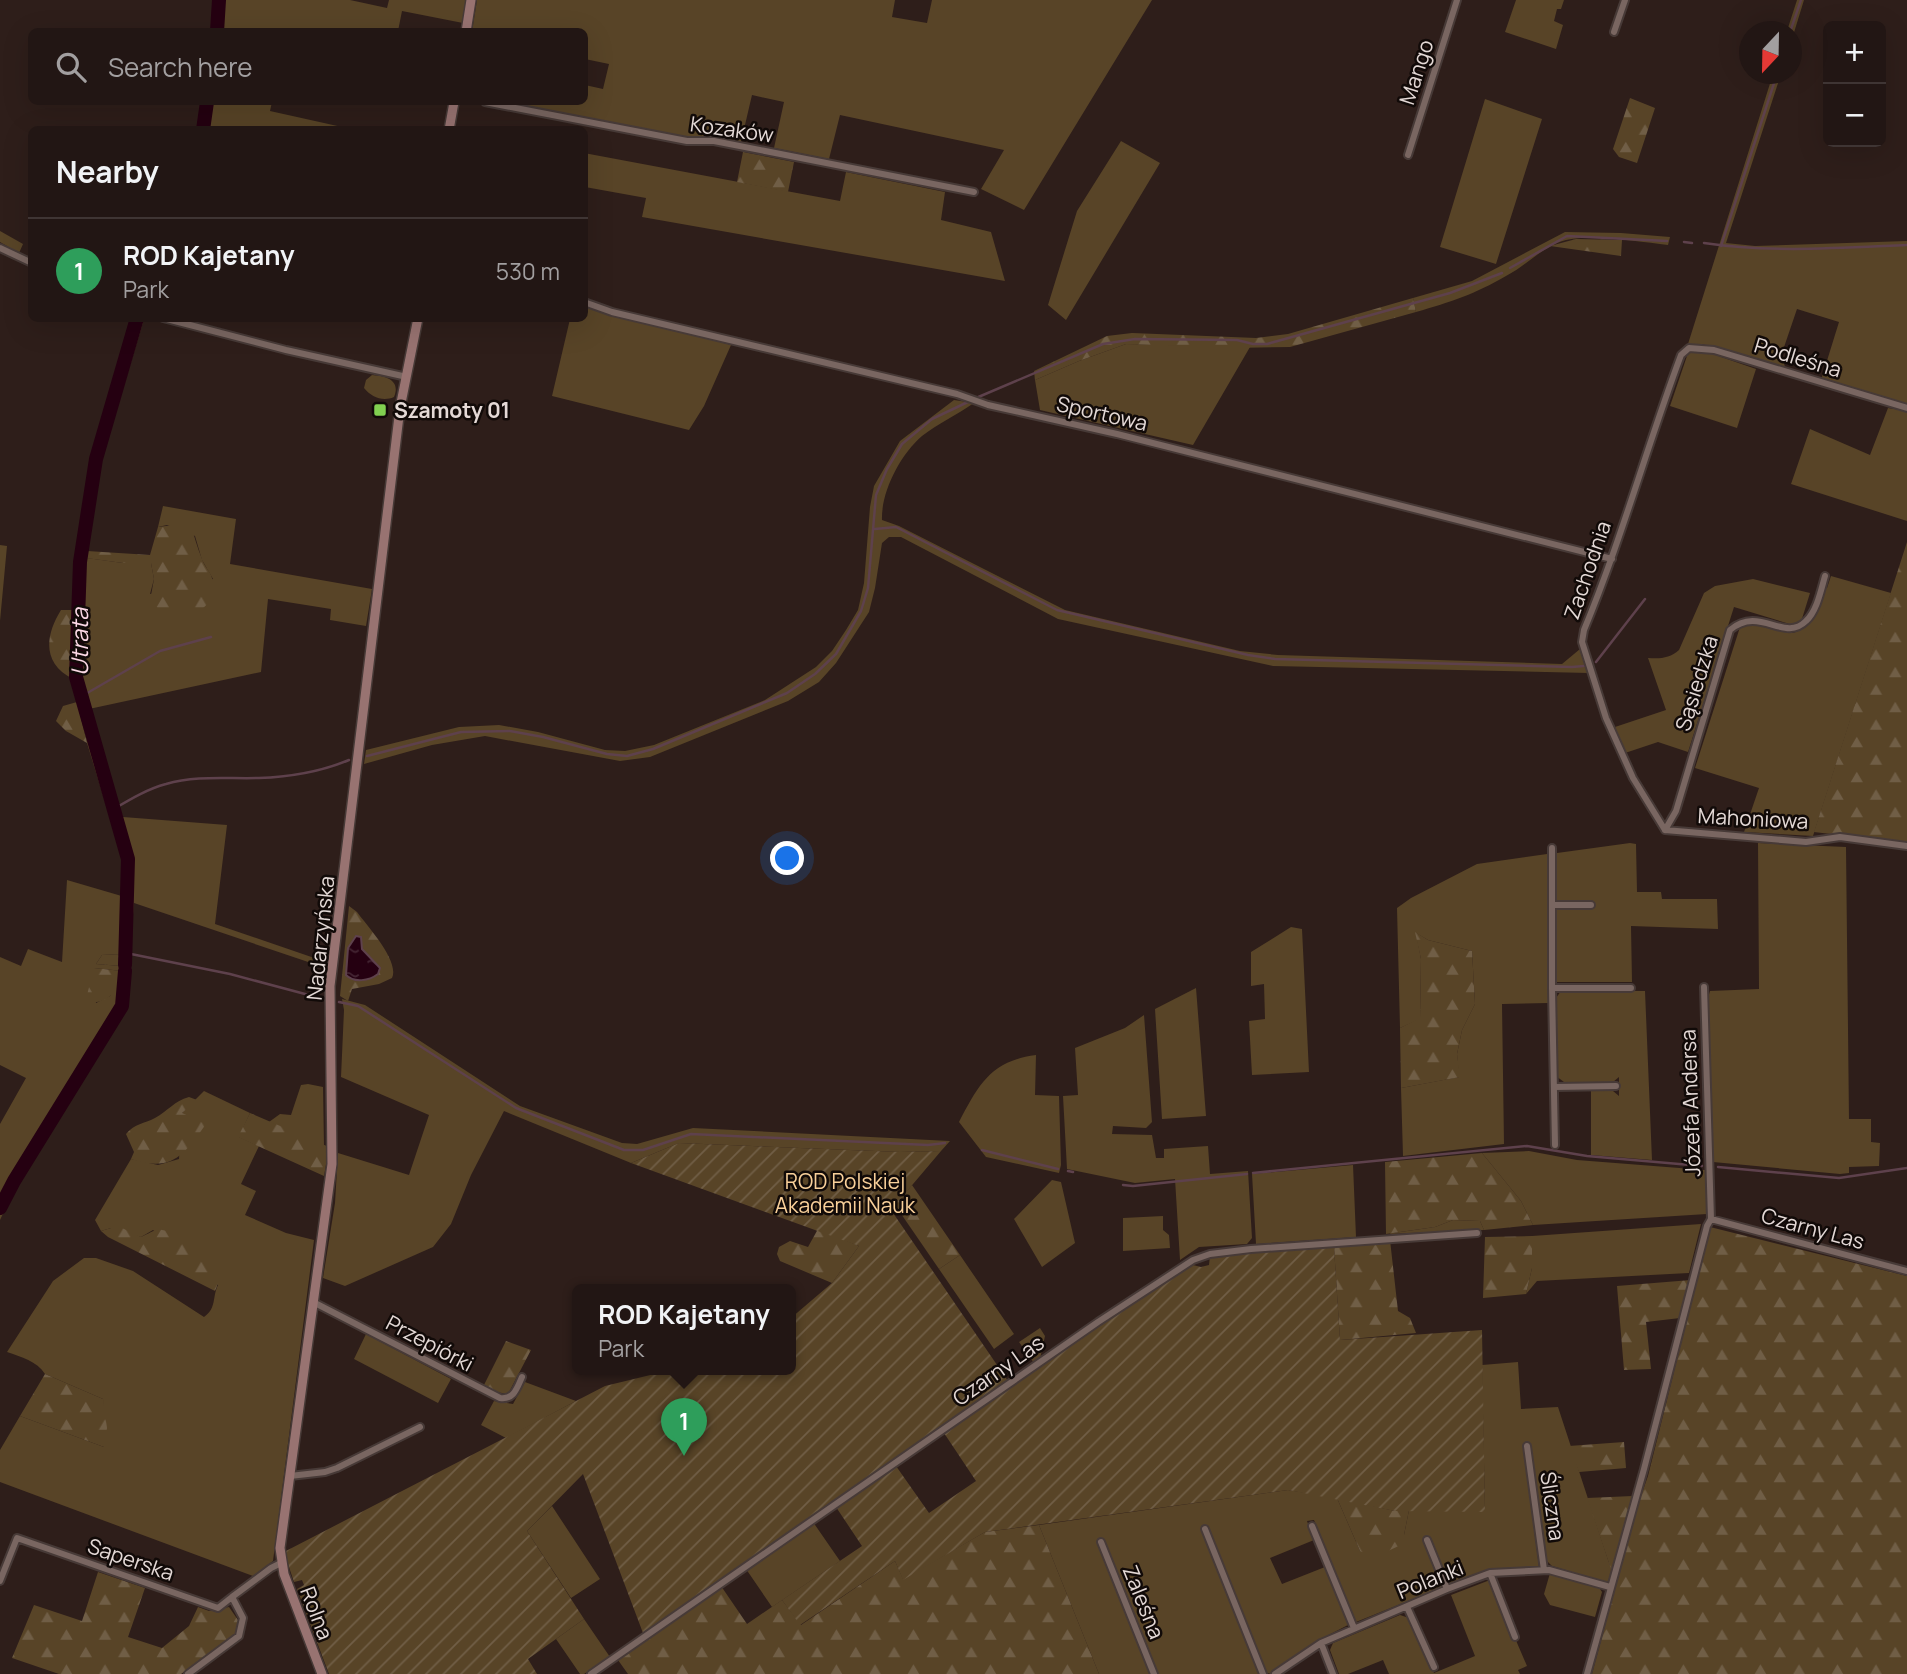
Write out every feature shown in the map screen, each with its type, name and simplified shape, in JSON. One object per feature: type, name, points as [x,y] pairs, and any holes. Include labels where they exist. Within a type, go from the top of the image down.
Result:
[{"type":"street","points":[[467,28],[471,0]]},
{"type":"street","name":"Mango","points":[[1408,155],[1457,0]]},
{"type":"street","points":[[1615,32],[1625,0]]},
{"type":"street","points":[[450,126],[453,105]]},
{"type":"street","name":"Kozaków","points":[[501,105],[687,141],[714,141],[974,192]]},
{"type":"street","points":[[0,248],[28,261]]},
{"type":"street","name":"Sportowa","points":[[588,303],[612,312],[957,394],[988,405],[1129,437],[1612,559]]},
{"type":"street","points":[[178,322],[407,377]]},
{"type":"street","name":"Nadarzyńska","points":[[282,1563],[280,1548],[332,1164],[330,986],[400,408],[417,322]]},
{"type":"street","name":"Podleśna","points":[[1681,355],[1689,348],[1714,350],[1907,408]]},
{"type":"street","name":"Zachodnia","points":[[1665,831],[1633,778],[1612,730],[1583,647],[1584,631],[1612,559],[1654,427],[1681,355]]},
{"type":"street","name":"Sąsiedzka","points":[[1665,831],[1676,811],[1730,630],[1740,622],[1749,620],[1791,629],[1806,622],[1825,576]]},
{"type":"street","name":"Mahoniowa","points":[[1665,831],[1806,842],[1840,837],[1907,846]]},
{"type":"street","points":[[1552,848],[1555,1145]]},
{"type":"street","points":[[1553,905],[1591,905]]},
{"type":"street","name":"Józefa Andersa","points":[[1587,1674],[1711,1219],[1704,987]]},
{"type":"street","points":[[1552,988],[1631,988]]},
{"type":"street","points":[[1555,1087],[1616,1086]]},
{"type":"street","name":"Czarny Las","points":[[1711,1219],[1907,1270]]},
{"type":"street","name":"Czarny Las","points":[[590,1674],[1094,1324],[1193,1260],[1210,1254],[1251,1249],[1477,1233]]},
{"type":"street","name":"Przepiórki","points":[[313,1302],[500,1398],[513,1395],[522,1377]]},
{"type":"street","points":[[290,1476],[337,1468],[420,1427]]},
{"type":"street","name":"Śliczna","points":[[1527,1446],[1544,1570]]},
{"type":"street","points":[[1312,1526],[1354,1628]]},
{"type":"street","points":[[1205,1529],[1263,1674]]},
{"type":"street","name":"Saperska","points":[[0,1581],[17,1538],[218,1608],[232,1597]]},
{"type":"street","points":[[1427,1540],[1447,1589]]},
{"type":"street","name":"Zaleśna","points":[[1101,1542],[1154,1674]]},
{"type":"street","points":[[188,1674],[239,1636],[243,1618],[232,1597],[282,1563]]},
{"type":"street","name":"Rolna","points":[[282,1563],[322,1674]]},
{"type":"street","name":"Polanki","points":[[1275,1674],[1321,1643],[1490,1573],[1544,1570],[1610,1587]]},
{"type":"street","points":[[1490,1573],[1515,1637]]},
{"type":"street","points":[[1407,1607],[1434,1667]]},
{"type":"street","points":[[1321,1643],[1333,1674]]},
{"type":"green space","points":[[225,0],[350,0],[387,8],[389,0],[467,0],[463,23],[402,11],[399,28],[222,28]]},
{"type":"green space","points":[[477,0],[895,0],[892,17],[927,23],[932,0],[1152,0],[1024,210],[981,189],[1004,150],[840,115],[829,159],[774,148],[784,102],[752,95],[741,142],[710,136],[692,138],[523,105],[588,105],[588,86],[603,89],[609,64],[588,60],[588,28],[472,28]]},
{"type":"green space","points":[[1516,0],[1564,0],[1561,9],[1557,9],[1554,21],[1563,25],[1556,49],[1505,32]]},
{"type":"green space","points":[[1797,0],[1804,0],[1798,21],[1790,21]]},
{"type":"green space","points":[[1770,84],[1778,84],[1726,243],[1755,246],[1907,241],[1907,405],[1821,380],[1839,322],[1797,309],[1781,356],[1786,369],[1702,344],[1688,344]]},
{"type":"green space","points":[[1630,98],[1655,108],[1637,163],[1619,157],[1613,149]]},
{"type":"green space","points":[[1485,99],[1542,119],[1496,264],[1440,247]]},
{"type":"green space","points":[[213,105],[271,105],[270,111],[338,126],[209,126]]},
{"type":"green space","points":[[1121,141],[1160,163],[1066,320],[1048,305],[1077,211]]},
{"type":"green space","points":[[743,152],[794,162],[788,192],[737,182]]},
{"type":"green space","points":[[588,154],[840,201],[846,172],[945,192],[941,220],[991,232],[1005,281],[642,217],[646,198],[588,188]]},
{"type":"green space","points":[[0,231],[23,244],[19,253],[0,242]]},
{"type":"green space","points":[[1565,232],[1670,237],[1668,245],[1603,238],[1566,240],[1484,288],[1416,312],[1413,298],[1472,281]]},
{"type":"green space","points":[[1576,239],[1622,240],[1621,256],[1550,246]]},
{"type":"green space","points":[[1413,298],[1416,312],[1290,347],[1126,344],[1035,380],[1034,371],[1107,336],[1132,333],[1256,338],[1288,334]]},
{"type":"green space","points":[[588,306],[731,345],[704,406],[689,430],[552,396],[569,322],[588,322]]},
{"type":"green space","points":[[129,322],[143,322],[100,465],[87,558],[123,563],[151,563],[154,579],[150,594],[213,579],[202,560],[195,536],[167,525],[158,527],[163,506],[236,519],[230,564],[372,589],[366,626],[330,620],[331,609],[268,599],[261,672],[89,709],[101,756],[123,817],[227,825],[215,924],[326,962],[326,968],[134,903],[125,1007],[18,1182],[0,1220],[0,1124],[26,1078],[0,1065],[0,957],[21,966],[28,949],[62,962],[67,880],[125,897],[123,861],[87,743],[73,682],[78,559],[94,459]],"holes":[[[122,954],[122,966],[96,964],[102,955]],[[94,968],[122,971],[110,996],[96,1003]]]},
{"type":"green space","points":[[1126,344],[1250,347],[1193,445],[1040,410],[1035,380]]},
{"type":"green space","points":[[1704,351],[1756,369],[1737,428],[1670,406],[1688,353]]},
{"type":"green space","points":[[372,375],[382,376],[394,383],[394,397],[382,399],[364,388],[366,380]]},
{"type":"green space","points":[[954,400],[974,403],[922,436],[906,453],[888,486],[882,520],[899,526],[1065,610],[1240,651],[1278,655],[1562,664],[1580,649],[1589,673],[1273,666],[1058,619],[901,537],[889,537],[882,543],[869,612],[836,663],[819,682],[788,701],[650,757],[620,761],[485,736],[432,745],[364,764],[366,750],[459,727],[499,725],[538,732],[605,750],[625,751],[654,745],[765,700],[816,667],[832,651],[846,630],[858,610],[864,583],[874,486],[900,441]]},
{"type":"green space","points":[[1888,408],[1907,411],[1907,521],[1791,484],[1810,429],[1870,455]]},
{"type":"green space","points":[[190,523],[213,585],[211,598],[197,612],[169,613],[157,608],[150,601],[154,579],[151,563],[123,563],[86,558],[87,551],[150,555],[158,527]]},
{"type":"green space","points":[[1907,542],[1907,843],[1814,832]]},
{"type":"green space","points":[[0,545],[7,546],[0,621]]},
{"type":"green space","points":[[1831,576],[1891,593],[1813,836],[1744,832],[1759,788],[1695,768],[1740,627],[1747,623],[1793,633],[1800,630],[1810,621]]},
{"type":"green space","points":[[1753,579],[1810,593],[1801,622],[1793,625],[1734,607],[1688,752],[1658,742],[1625,753],[1615,727],[1666,710],[1648,658],[1665,657],[1679,650],[1704,593],[1715,586]]},
{"type":"green space","points":[[61,610],[76,610],[73,679],[56,665],[49,648],[52,629]]},
{"type":"green space","points":[[77,702],[87,743],[66,731],[56,721],[63,706]]},
{"type":"green space","points":[[1758,843],[1846,847],[1849,1119],[1871,1119],[1871,1142],[1880,1143],[1879,1166],[1849,1167],[1849,1173],[1840,1174],[1713,1162],[1708,998],[1710,991],[1759,989]]},
{"type":"green space","points":[[1636,844],[1637,892],[1661,892],[1662,899],[1717,899],[1718,929],[1631,926],[1632,982],[1557,982],[1557,853]]},
{"type":"green space","points":[[1547,854],[1548,1003],[1502,1004],[1504,1144],[1403,1156],[1401,1088],[1459,1077],[1457,1054],[1462,1030],[1475,1004],[1472,951],[1428,940],[1416,933],[1421,959],[1420,1019],[1400,1028],[1397,908],[1477,864]]},
{"type":"green space","points":[[349,906],[357,912],[381,944],[393,971],[392,978],[379,984],[352,989],[348,1001],[340,996]]},
{"type":"green space","points":[[1291,927],[1302,929],[1309,1072],[1252,1075],[1249,1021],[1265,1019],[1264,984],[1251,986],[1251,952]]},
{"type":"green space","points":[[1415,932],[1428,940],[1472,951],[1475,1004],[1462,1030],[1457,1054],[1460,1077],[1401,1088],[1400,1028],[1420,1018],[1421,959]]},
{"type":"green space","points":[[122,954],[122,966],[96,964],[102,955]]},
{"type":"green space","points":[[94,968],[122,971],[113,993],[103,1000],[91,1002],[87,995]]},
{"type":"green space","points":[[1196,988],[1206,1116],[1162,1119],[1155,1009]]},
{"type":"green space","points":[[1561,991],[1645,991],[1652,1160],[1591,1155],[1591,1091],[1613,1091],[1619,1096],[1619,1077],[1613,1082],[1564,1082],[1556,1076],[1556,998]]},
{"type":"green space","points":[[342,999],[365,1005],[520,1106],[622,1143],[637,1144],[693,1128],[950,1141],[941,1151],[900,1152],[679,1143],[631,1163],[504,1111],[471,1175],[451,1224],[433,1247],[345,1286],[323,1278],[335,1203],[338,1153],[409,1175],[429,1115],[341,1077],[344,1010]]},
{"type":"green space","points":[[1144,1015],[1152,1122],[1146,1128],[1113,1126],[1112,1134],[1152,1135],[1156,1158],[1164,1158],[1164,1149],[1208,1146],[1210,1174],[1248,1171],[1252,1238],[1247,1244],[1199,1247],[1180,1260],[1175,1179],[1135,1183],[1067,1169],[1063,1096],[1078,1095],[1075,1048],[1125,1028]]},
{"type":"green space","points":[[1036,1055],[1035,1095],[1059,1096],[1059,1173],[986,1157],[959,1122],[980,1086],[997,1069],[1021,1058]]},
{"type":"green space","points":[[301,1085],[323,1087],[324,1146],[269,1122],[280,1114],[291,1115]]},
{"type":"green space","points":[[204,1091],[250,1113],[239,1137],[259,1146],[241,1184],[256,1191],[245,1215],[286,1233],[314,1240],[273,1561],[253,1576],[0,1482],[0,1450],[20,1416],[104,1447],[103,1399],[45,1374],[33,1363],[7,1352],[53,1281],[84,1258],[96,1258],[133,1271],[204,1317],[211,1310],[218,1285],[153,1230],[141,1237],[111,1228],[101,1231],[95,1220],[131,1159],[158,1165],[179,1159],[182,1113]]},
{"type":"green space","points":[[189,1097],[197,1100],[182,1113],[206,1124],[191,1145],[167,1162],[145,1163],[131,1159],[134,1152],[126,1134]]},
{"type":"green space","points":[[250,1113],[329,1147],[324,1176],[238,1137]]},
{"type":"green space","name":"ROD Polskiej Akademii Nauk","points":[[679,1143],[900,1152],[941,1151],[891,1210],[1008,1381],[643,1633],[583,1474],[527,1531],[584,1619],[528,1659],[537,1674],[329,1674],[297,1589],[304,1585],[302,1580],[294,1582],[284,1552],[605,1386],[650,1375],[796,1375],[796,1314],[832,1283],[859,1246],[631,1163]]},
{"type":"green space","points":[[1529,1151],[1577,1160],[1705,1170],[1707,1214],[1533,1225],[1521,1201],[1482,1153]]},
{"type":"green space","points":[[1482,1153],[1521,1201],[1533,1225],[1484,1230],[1480,1221],[1453,1220],[1435,1227],[1386,1234],[1385,1162]]},
{"type":"green space","points":[[1353,1165],[1356,1237],[1256,1244],[1252,1174]]},
{"type":"green space","points":[[1052,1180],[1061,1182],[1075,1243],[1042,1267],[1014,1219]]},
{"type":"green space","points":[[912,1185],[960,1255],[939,1269],[895,1205]]},
{"type":"green space","points":[[1163,1216],[1163,1230],[1169,1235],[1170,1248],[1123,1251],[1123,1218]]},
{"type":"green space","points":[[1453,1220],[1480,1221],[1484,1230],[1386,1234],[1435,1227]]},
{"type":"green space","points":[[1701,1224],[1689,1273],[1537,1281],[1526,1294],[1532,1268],[1532,1236]]},
{"type":"green space","points":[[1710,1227],[1907,1276],[1907,1674],[1592,1674],[1637,1507],[1648,1476]]},
{"type":"green space","points":[[122,1228],[141,1237],[162,1230],[173,1232],[195,1243],[205,1250],[217,1269],[215,1291],[101,1231]]},
{"type":"green space","points":[[818,1229],[859,1246],[832,1283],[780,1261],[777,1254],[779,1247],[790,1241],[808,1247]]},
{"type":"green space","points":[[1532,1236],[1532,1268],[1526,1294],[1483,1298],[1485,1237]]},
{"type":"green space","points":[[1390,1240],[1398,1311],[1410,1318],[1416,1333],[1340,1340],[1334,1247]]},
{"type":"green space","points":[[1334,1247],[1340,1340],[1482,1330],[1485,1512],[1395,1511],[1288,1490],[985,1532],[903,1580],[895,1561],[800,1625],[782,1600],[862,1546],[836,1507],[896,1466],[929,1513],[976,1481],[944,1433],[1189,1264],[1201,1267],[1209,1265],[1210,1256]]},
{"type":"green space","points":[[960,1255],[1014,1334],[994,1349],[939,1269]]},
{"type":"green space","points":[[1691,1280],[1680,1318],[1646,1322],[1651,1369],[1624,1370],[1617,1286]]},
{"type":"green space","points":[[1040,1328],[1045,1336],[1040,1359],[1034,1363],[1019,1342]]},
{"type":"green space","points":[[366,1334],[451,1379],[438,1403],[354,1359]]},
{"type":"green space","points":[[506,1341],[531,1350],[508,1394],[496,1392],[484,1385]]},
{"type":"green space","points":[[1518,1362],[1521,1409],[1558,1407],[1612,1572],[1609,1583],[1552,1566],[1545,1559],[1530,1445],[1523,1445],[1539,1567],[1496,1569],[1449,1585],[1430,1538],[1423,1541],[1443,1587],[1356,1622],[1314,1520],[1307,1521],[1314,1540],[1270,1558],[1282,1584],[1325,1567],[1348,1625],[1315,1642],[1272,1674],[1267,1673],[1207,1527],[1201,1529],[1260,1674],[1158,1674],[1103,1541],[1097,1542],[1150,1674],[1099,1674],[1039,1525],[1288,1490],[1337,1498],[1360,1551],[1404,1535],[1409,1510],[1485,1511],[1482,1365]]},
{"type":"green space","points":[[45,1374],[103,1399],[107,1428],[104,1447],[20,1416]]},
{"type":"green space","points":[[525,1382],[576,1401],[506,1438],[481,1425],[494,1401],[513,1404]]},
{"type":"green space","points":[[1624,1442],[1626,1468],[1579,1472],[1569,1446]]},
{"type":"green space","points":[[1633,1496],[1612,1572],[1587,1498]]},
{"type":"green space","points":[[1337,1498],[1395,1511],[1409,1510],[1405,1543],[1373,1558],[1360,1551]]},
{"type":"green space","points":[[552,1506],[600,1579],[571,1598],[527,1531]]},
{"type":"green space","points":[[813,1522],[840,1561],[772,1607],[746,1569]]},
{"type":"green space","points":[[1039,1525],[1099,1674],[628,1674],[618,1660],[721,1586],[747,1624],[782,1600],[801,1625],[895,1561],[903,1579],[985,1532]]},
{"type":"green space","points":[[98,1572],[145,1588],[128,1637],[162,1648],[189,1626],[198,1607],[209,1611],[229,1607],[240,1623],[235,1634],[181,1674],[59,1674],[12,1658],[34,1605],[82,1621]]},
{"type":"green space","points":[[1550,1573],[1598,1586],[1602,1592],[1595,1617],[1550,1605],[1544,1594]]},
{"type":"green space","points":[[1490,1580],[1527,1666],[1518,1670],[1520,1674],[1389,1674],[1383,1660],[1348,1674],[1339,1674],[1330,1650],[1333,1643],[1400,1615],[1409,1618],[1434,1673],[1475,1656],[1451,1595]]},
{"type":"green space","points":[[584,1619],[610,1657],[580,1674],[556,1639]]},
{"type":"water","points":[[356,936],[361,937],[362,949],[380,968],[378,974],[366,980],[353,979],[346,975],[348,948]]},
{"type":"waterway","name":"Utrata","points":[[217,28],[219,0]]},
{"type":"waterway","points":[[1794,21],[1801,0]]},
{"type":"waterway","points":[[1721,246],[1774,84]]},
{"type":"waterway","name":"Utrata","points":[[204,126],[207,105]]},
{"type":"waterway","points":[[1510,268],[1567,236],[1667,241]]},
{"type":"waterway","points":[[1684,242],[1692,243]]},
{"type":"waterway","points":[[1704,243],[1780,249],[1907,245]]},
{"type":"waterway","points":[[976,398],[1103,344],[1135,339],[1237,340],[1267,344],[1450,293],[1502,273]]},
{"type":"waterway","name":"Utrata","points":[[125,965],[128,859],[76,677],[80,562],[96,459],[136,322]]},
{"type":"waterway","points":[[367,756],[461,732],[510,731],[607,754],[627,756],[653,749],[787,693],[815,674],[836,654],[861,611],[868,588],[876,495],[902,444],[932,419],[970,401]]},
{"type":"waterway","points":[[875,529],[896,527],[1057,610],[1248,655],[1275,659],[1584,666]]},
{"type":"waterway","points":[[1596,662],[1645,599]]},
{"type":"waterway","points":[[82,696],[160,651],[211,637]]},
{"type":"waterway","points":[[112,810],[145,792],[177,781],[282,776],[316,771],[349,760]]},
{"type":"waterway","points":[[126,953],[230,974],[320,998]]},
{"type":"waterway","name":"Utrata","points":[[0,1208],[122,1006],[125,971]]},
{"type":"waterway","points":[[339,1002],[358,1006],[516,1108],[624,1150],[643,1150],[691,1134],[928,1145],[945,1143]]},
{"type":"waterway","points":[[1253,1173],[1527,1146],[1587,1156],[1702,1166]]},
{"type":"waterway","points":[[982,1150],[1058,1169]]},
{"type":"waterway","points":[[1718,1167],[1839,1178],[1907,1168]]},
{"type":"waterway","points":[[1068,1171],[1073,1172]]},
{"type":"waterway","points":[[1123,1185],[1247,1174]]},
{"type":"place","name":"Szamoty 01","points":[[380,410]]},
{"type":"place","name":"ROD Kajetany","points":[[684,1456]]}]
